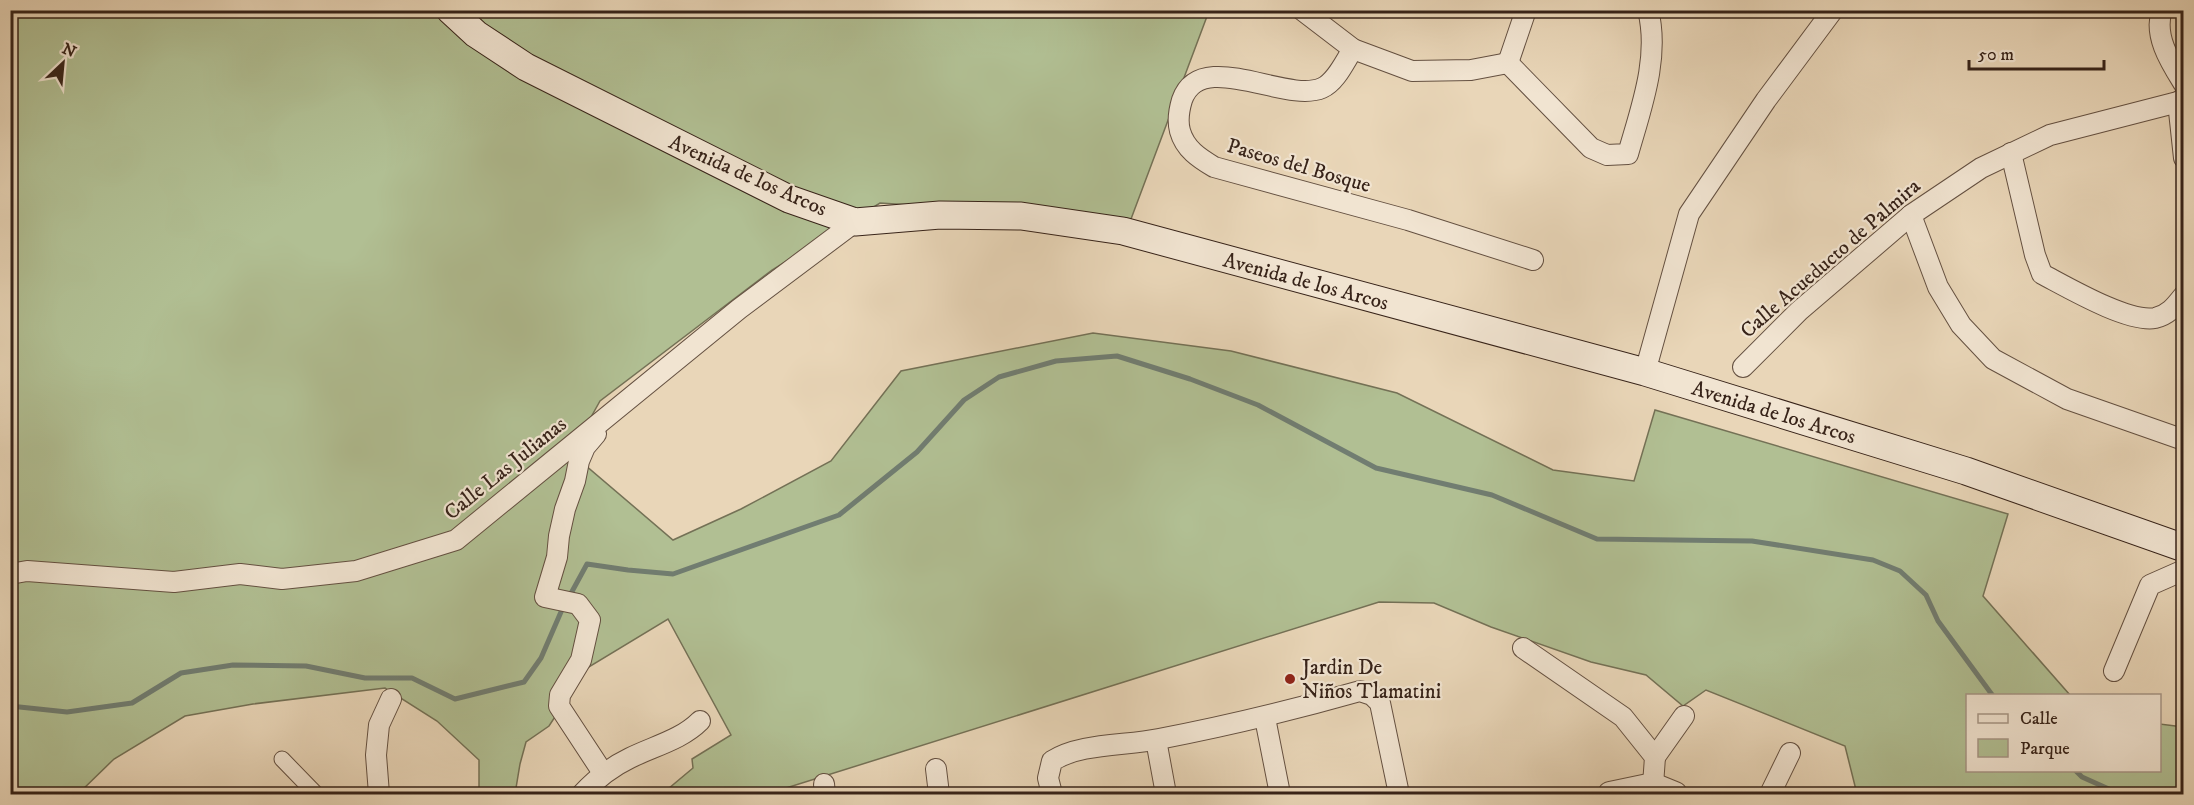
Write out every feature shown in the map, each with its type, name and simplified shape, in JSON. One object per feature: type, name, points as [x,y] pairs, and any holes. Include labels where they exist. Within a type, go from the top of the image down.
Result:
[{"type":"main road","name":"Avenida de los Arcos","points":[[450,10],[476,34],[535,72],[789,199],[855,222],[940,215],[1021,216],[1123,231],[1645,372],[1966,471],[2184,548]]},
{"type":"street","points":[[1302,10],[1353,49],[1412,71],[1472,70],[1508,63]]},
{"type":"street","points":[[1508,63],[1526,10]]},
{"type":"street","points":[[1508,63],[1591,148],[1607,155],[1628,154],[1649,80],[1652,24],[1648,10]]},
{"type":"street","points":[[1645,372],[1689,214],[1766,100],[1833,10]]},
{"type":"street","points":[[2162,10],[2160,18],[2164,52],[2182,95],[2184,158]]},
{"type":"street","name":"Paseos del Bosque","points":[[1353,49],[1335,77],[1323,88],[1304,92],[1232,78],[1204,78],[1190,86],[1183,98],[1178,115],[1180,133],[1192,154],[1214,167],[1408,220],[1533,260]]},
{"type":"street","name":"Calle Acueducto de Palmira","points":[[1743,367],[1799,311],[1911,215],[1981,168],[2050,135],[2182,95]]},
{"type":"street","points":[[2011,153],[2035,255],[2042,274],[2132,317],[2155,318],[2172,310],[2184,294]]},
{"type":"street","points":[[1911,215],[1938,287],[1962,325],[1993,358],[2067,399],[2184,440]]},
{"type":"street","name":"Calle Las Julianas","points":[[10,574],[27,571],[174,582],[240,574],[282,579],[356,571],[456,540],[739,309],[855,222]]},
{"type":"street","points":[[603,773],[559,706],[560,695],[581,660],[590,620],[578,604],[545,597],[557,558],[565,509],[579,461],[585,447],[618,407]]},
{"type":"street","points":[[2114,671],[2150,585],[2184,570]]},
{"type":"street","points":[[1522,648],[1623,717],[1655,757]]},
{"type":"street","points":[[1052,795],[1048,778],[1052,761],[1065,753],[1156,740],[1265,717],[1360,691],[1372,694],[1380,703],[1399,795]]},
{"type":"street","points":[[379,795],[376,755],[379,725],[391,699]]},
{"type":"street","points":[[1653,785],[1655,757],[1684,716]]},
{"type":"street","points":[[1265,717],[1280,795]]},
{"type":"street","points":[[582,795],[603,773],[679,736],[700,721]]},
{"type":"street","points":[[1156,740],[1166,795]]},
{"type":"street","points":[[1770,795],[1790,753]]},
{"type":"street","points":[[282,759],[316,795]]},
{"type":"street","points":[[936,769],[939,795]]},
{"type":"street","points":[[1610,795],[1653,785],[1676,795]]},
{"type":"green space","points":[[10,11],[1209,11],[1131,219],[880,203],[772,270],[600,401],[571,453],[673,540],[741,509],[831,461],[901,371],[1093,333],[1231,351],[1397,393],[1553,470],[1634,481],[1655,410],[2008,514],[1983,596],[2069,694],[1966,694],[1966,772],[2161,772],[2161,724],[2183,727],[2183,794],[1857,794],[1845,746],[1706,690],[1683,706],[1646,675],[1591,662],[1491,627],[1434,603],[1379,602],[767,794],[662,794],[693,768],[692,759],[731,735],[668,619],[587,668],[549,726],[526,742],[515,794],[479,794],[479,760],[437,721],[385,688],[253,704],[185,716],[114,759],[78,794],[11,794]]},
{"type":"waterway","points":[[569,597],[587,564],[673,574],[839,515],[917,452],[964,400],[999,377],[1056,361],[1117,356],[1190,379],[1258,405],[1376,468],[1492,495],[1597,539],[1752,541],[1873,560],[1900,571],[1926,595],[1938,621],[1992,694]]},
{"type":"waterway","points":[[10,706],[67,712],[132,703],[181,673],[233,665],[306,666],[365,678],[412,678],[455,699],[524,682],[541,658],[564,605]]},
{"type":"waterway","points":[[2077,772],[2082,777],[2120,794]]},
{"type":"place","name":"Jardin De Niños Tlamatini","points":[[1290,679]]}]
